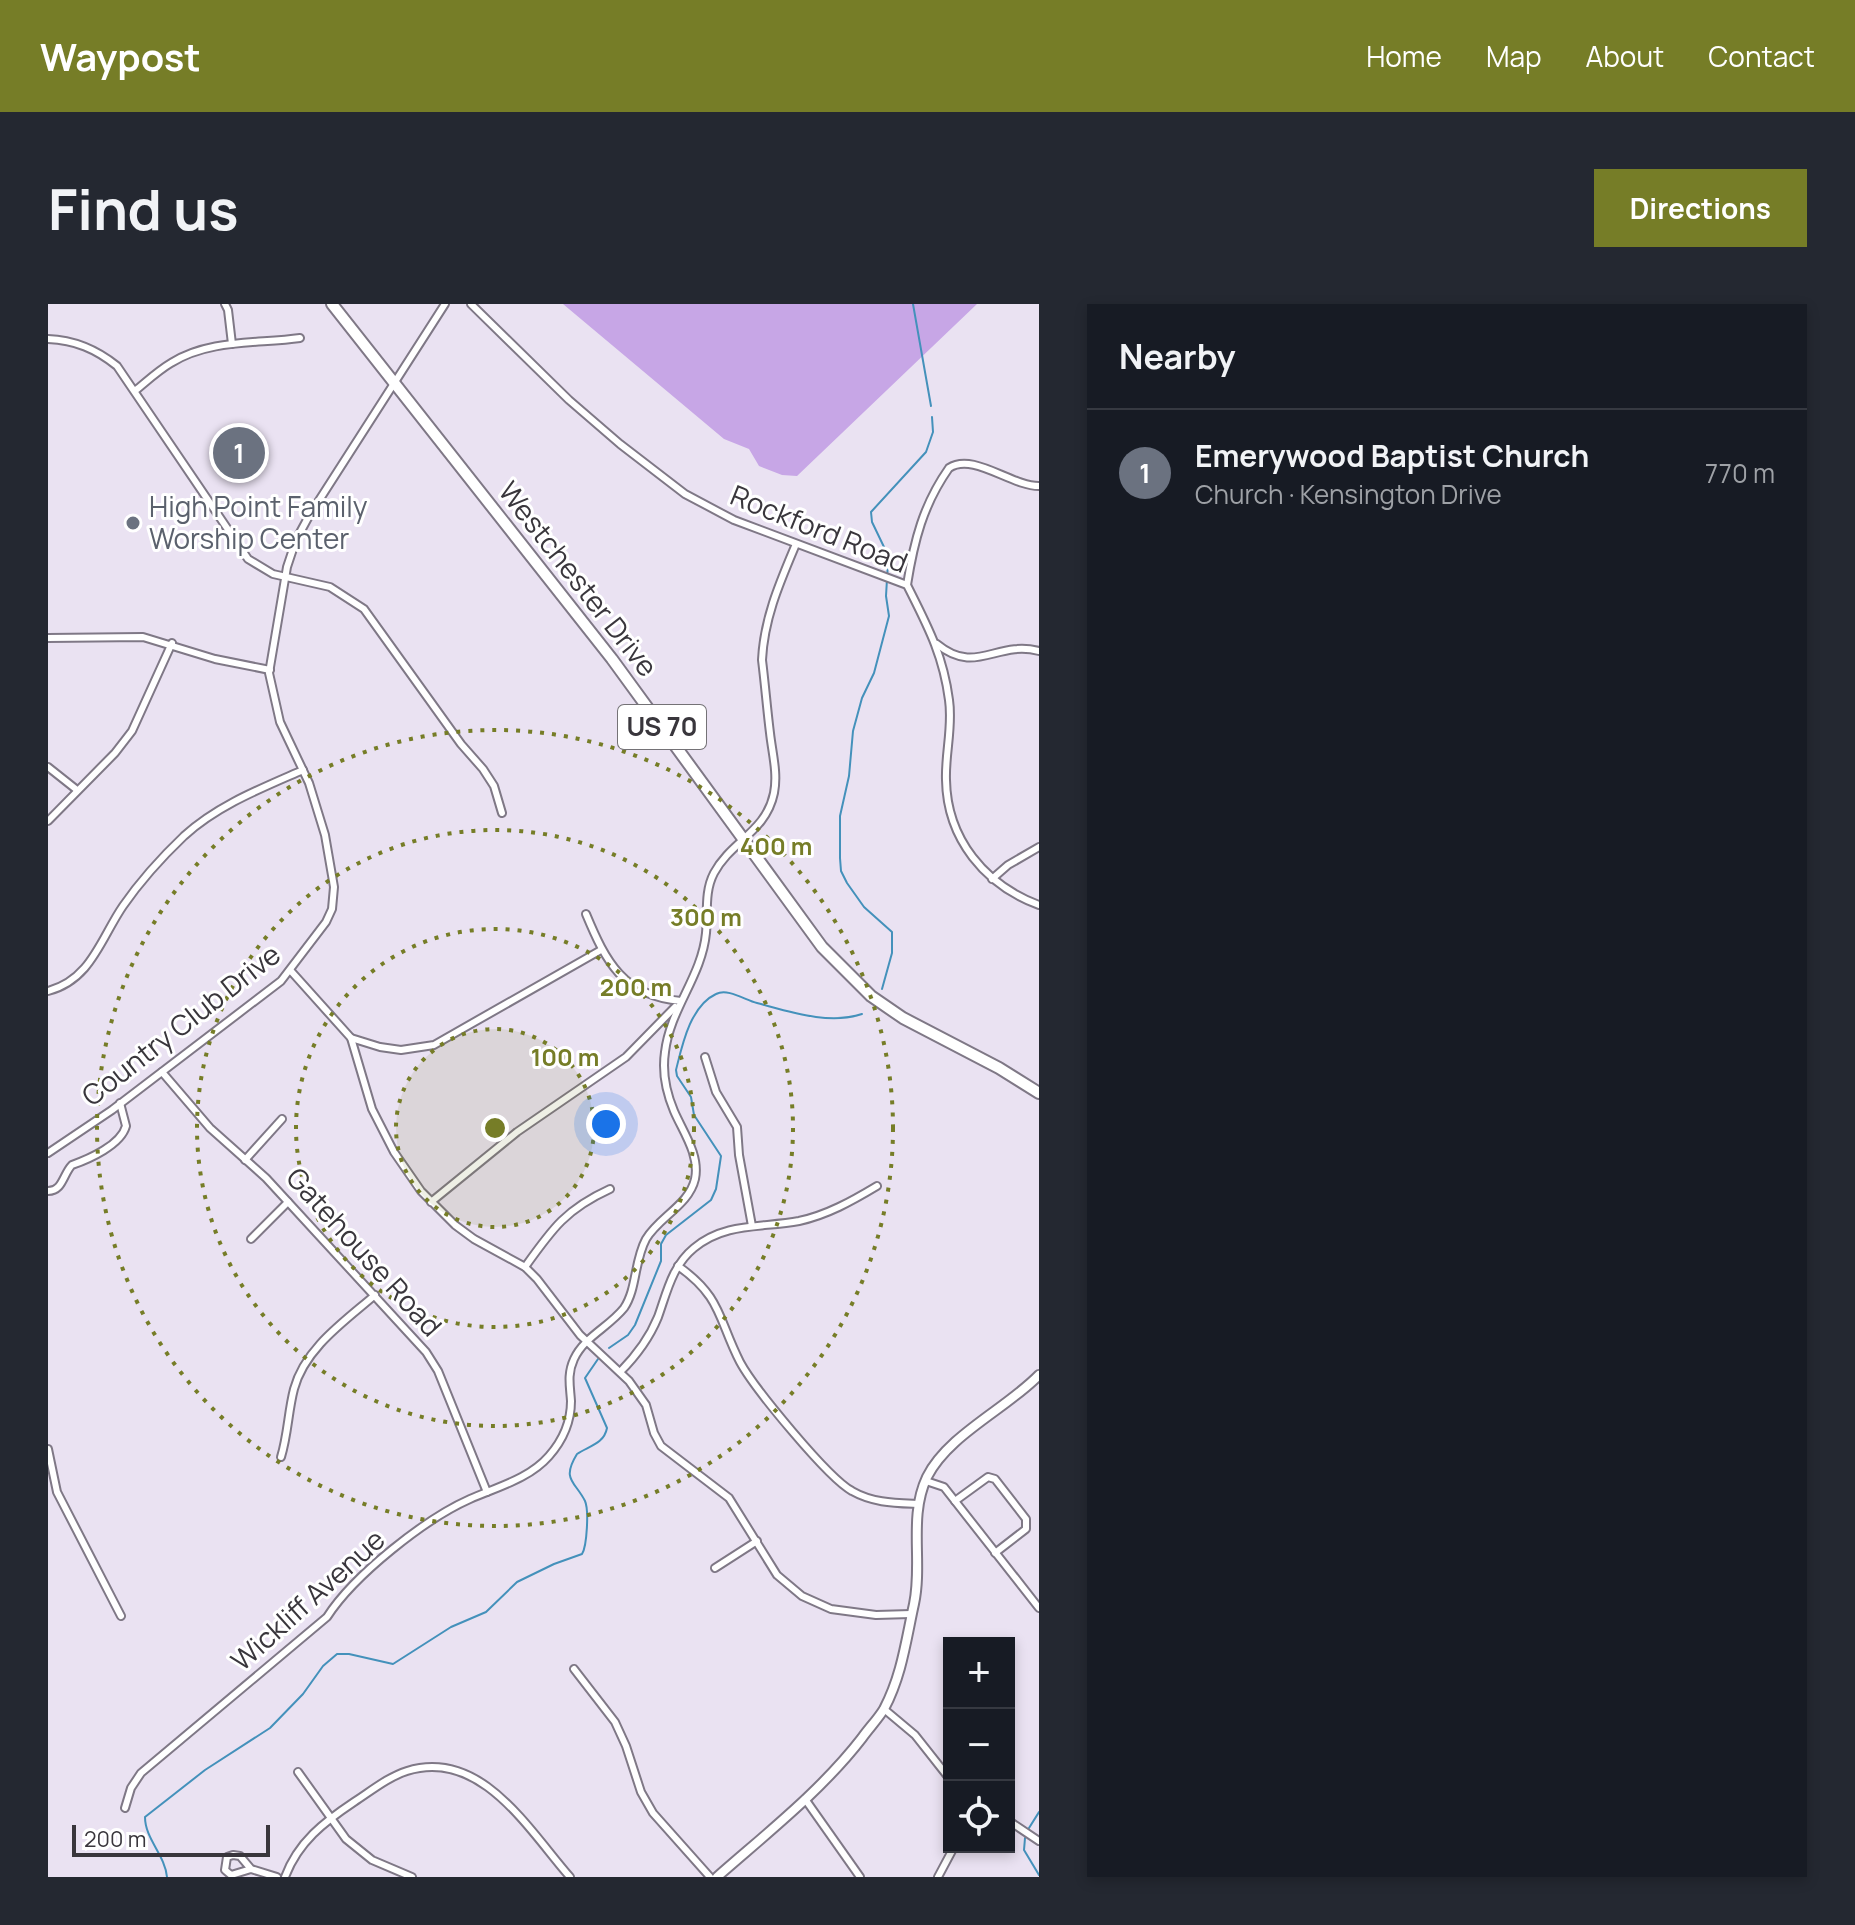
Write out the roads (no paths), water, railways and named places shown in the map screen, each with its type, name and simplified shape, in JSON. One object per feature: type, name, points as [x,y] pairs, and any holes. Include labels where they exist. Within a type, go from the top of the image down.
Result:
[{"type":"main road","name":"Westchester Drive","points":[[332,304],[612,659],[822,947],[871,996],[903,1018],[999,1068],[1039,1093]]},
{"type":"street","points":[[225,304],[232,344]]},
{"type":"street","name":"Country Club Drive","points":[[48,1153],[162,1072],[281,981],[326,922],[334,895],[325,835],[303,770],[280,722],[273,698],[270,670],[285,576],[296,540],[309,516],[445,304]]},
{"type":"street","name":"Rockford Road","points":[[473,305],[569,400],[685,494],[734,520],[907,585],[937,644],[951,727],[946,778],[949,806],[963,844],[975,861],[1003,888],[1039,905]]},
{"type":"street","points":[[136,390],[171,363],[191,353],[232,344],[300,338]]},
{"type":"street","points":[[48,339],[66,340],[93,349],[117,366],[248,559],[265,571],[330,587],[364,609],[461,744],[483,769],[494,786],[502,813]]},
{"type":"street","points":[[907,585],[922,516],[949,468],[968,463],[1019,483],[1039,486]]},
{"type":"street","name":"Wickliff Avenue","points":[[125,1808],[131,1788],[141,1773],[327,1617],[355,1580],[445,1512],[531,1472],[558,1444],[567,1427],[571,1367],[577,1353],[626,1305],[646,1240],[652,1230],[686,1198],[694,1180],[694,1156],[664,1078],[665,1049],[671,1021],[695,976],[702,955],[707,893],[714,872],[761,824],[774,792],[775,772],[762,660],[763,644],[770,610],[796,544]]},
{"type":"street","points":[[48,638],[143,637],[172,643],[215,659],[270,670]]},
{"type":"street","points":[[48,821],[115,753],[132,731],[172,643]]},
{"type":"street","points":[[937,644],[947,653],[970,660],[1009,648],[1039,651]]},
{"type":"street","points":[[48,767],[77,790]]},
{"type":"street","points":[[48,991],[70,981],[84,970],[137,886],[189,831],[239,798],[303,770]]},
{"type":"street","points":[[992,879],[1008,865],[1039,847]]},
{"type":"street","points":[[586,914],[601,950],[617,973],[657,998],[681,1001]]},
{"type":"street","points":[[351,1038],[401,1050],[434,1045],[601,950]]},
{"type":"street","points":[[290,970],[351,1038],[382,1132],[431,1202],[474,1239],[525,1267],[646,1405],[661,1446],[723,1493],[777,1575],[815,1604],[831,1609],[876,1615],[911,1614]]},
{"type":"street","points":[[431,1202],[517,1132],[626,1057],[681,1001]]},
{"type":"street","points":[[705,1057],[716,1092],[737,1127],[752,1226]]},
{"type":"street","name":"Gatehouse Road","points":[[162,1072],[210,1128],[288,1202],[426,1352],[438,1371],[487,1492]]},
{"type":"street","points":[[48,1191],[54,1191],[61,1185],[72,1165],[120,1138],[126,1126],[120,1103]]},
{"type":"street","points":[[245,1160],[282,1119]]},
{"type":"street","points":[[620,1372],[649,1337],[668,1285],[678,1266],[694,1248],[730,1230],[799,1221],[841,1207],[877,1186]]},
{"type":"street","points":[[525,1267],[554,1226],[582,1201],[610,1189]]},
{"type":"street","points":[[251,1239],[288,1202]]},
{"type":"street","points":[[678,1266],[698,1281],[715,1302],[750,1381],[833,1475],[851,1491],[873,1499],[918,1504]]},
{"type":"street","points":[[281,1457],[300,1373],[328,1336],[375,1295]]},
{"type":"street","points":[[717,1877],[846,1758],[884,1709],[905,1656],[915,1600],[918,1504],[926,1481],[943,1454],[1014,1399],[1039,1375]]},
{"type":"street","points":[[48,1449],[57,1492],[121,1616]]},
{"type":"street","points":[[955,1501],[988,1477],[995,1479],[1026,1519],[1026,1529],[995,1553]]},
{"type":"street","points":[[926,1481],[944,1487],[1039,1608]]},
{"type":"street","points":[[715,1568],[757,1541]]},
{"type":"street","points":[[574,1669],[615,1722],[641,1792],[653,1813],[710,1877]]},
{"type":"street","points":[[884,1709],[915,1735],[943,1770]]},
{"type":"street","points":[[285,1877],[300,1846],[331,1818],[398,1774],[421,1767],[451,1768],[486,1784],[570,1877]]},
{"type":"street","points":[[298,1772],[346,1839],[365,1855],[412,1877]]},
{"type":"street","points":[[805,1799],[860,1877]]},
{"type":"street","points":[[1015,1825],[1039,1841]]},
{"type":"street","points":[[938,1877],[951,1853]]},
{"type":"street","points":[[251,1869],[277,1877]]},
{"type":"waterway","points":[[913,304],[931,406]]},
{"type":"waterway","points":[[882,989],[892,953],[892,932],[864,907],[841,871],[840,816],[849,776],[853,731],[862,698],[874,673],[889,616],[886,596],[888,562],[871,512],[926,452],[933,432],[932,417]]},
{"type":"waterway","points":[[609,1348],[628,1335],[635,1325],[661,1261],[661,1244],[666,1235],[711,1200],[716,1189],[721,1156],[694,1115],[691,1097],[676,1070],[688,1028],[700,1008],[716,994],[726,992],[810,1016],[836,1018],[862,1014]]},
{"type":"waterway","points":[[167,1877],[163,1861],[148,1833],[145,1817],[205,1770],[270,1728],[337,1654],[393,1664],[451,1627],[486,1612],[517,1582],[582,1554],[586,1536],[586,1506],[571,1480],[570,1470],[577,1454],[599,1441],[607,1428],[585,1378],[598,1359]]},
{"type":"waterway","points":[[1029,1828],[1039,1812]]},
{"type":"waterway","points":[[1025,1838],[1024,1850],[1039,1875]]},
{"type":"place","name":"Emerywood Baptist Church","points":[[239,453]]},
{"type":"place","name":"High Point Family Worship Center","points":[[133,523]]}]
